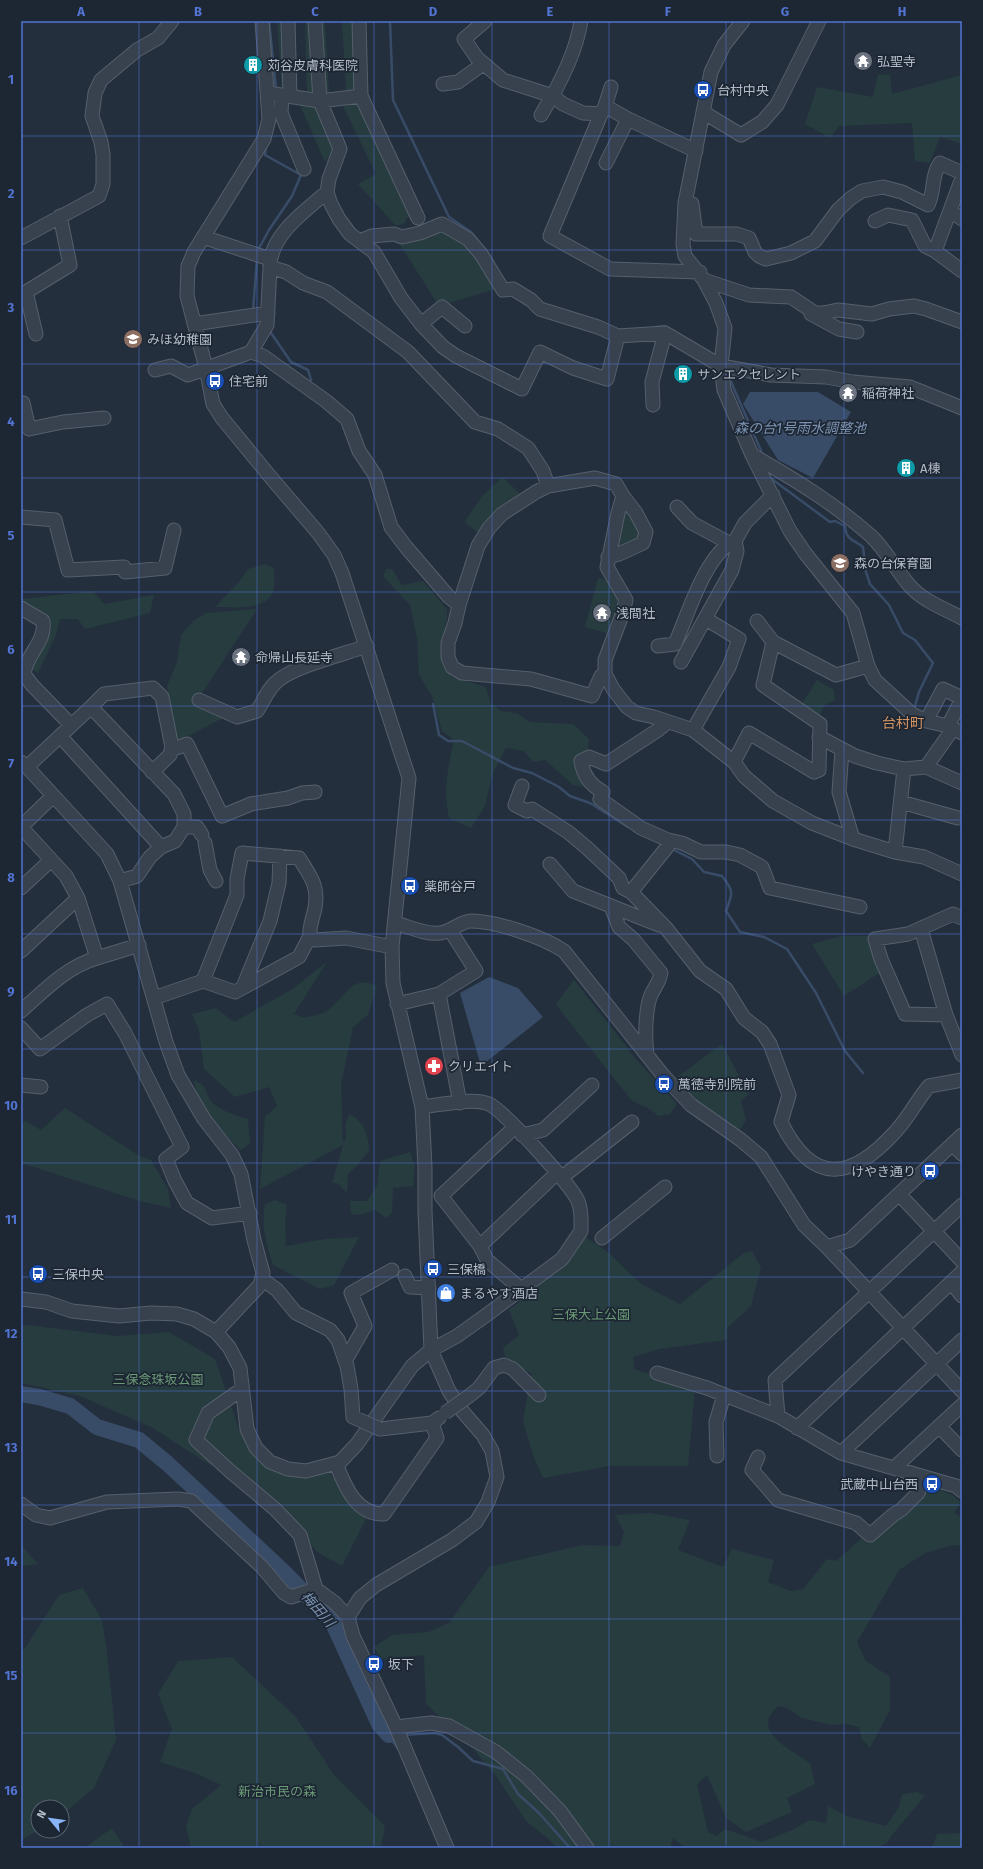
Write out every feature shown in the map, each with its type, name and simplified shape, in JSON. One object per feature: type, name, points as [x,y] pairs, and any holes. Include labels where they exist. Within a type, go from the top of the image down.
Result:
[{"type":"street","points":[[21,238],[99,196],[103,184],[102,150],[92,116],[95,93],[101,80],[137,50],[158,38],[172,21]]},
{"type":"street","points":[[262,21],[269,119],[264,139],[203,237],[188,266],[186,285],[213,404],[222,418],[319,534],[334,555],[367,646],[409,778],[396,923],[392,947],[393,983],[422,1107],[425,1167],[425,1211],[432,1350],[449,1391],[463,1412],[483,1435],[492,1451],[497,1477],[494,1487],[476,1522],[452,1540],[376,1585],[360,1598],[348,1617]]},
{"type":"street","points":[[288,21],[286,95],[281,113],[304,169]]},
{"type":"street","points":[[315,21],[320,101],[340,149],[329,179],[327,192],[331,204],[339,219],[350,234],[374,252],[401,298],[421,324],[443,347],[456,356],[522,389],[540,352],[573,368],[607,379],[618,336]]},
{"type":"street","points":[[359,21],[361,96],[418,218]]},
{"type":"street","points":[[485,21],[464,39],[483,64],[503,80],[553,96],[563,104],[583,113],[603,110],[628,119],[696,151]]},
{"type":"street","points":[[541,114],[553,96],[579,34],[581,21]]},
{"type":"street","points":[[742,21],[724,45],[711,72],[685,203],[683,244],[685,256],[702,276],[716,304],[725,328],[721,366],[724,390],[752,455],[790,531],[805,554],[853,613],[868,666],[874,680],[912,714],[926,721],[948,726],[962,733]]},
{"type":"street","points":[[703,112],[741,135],[762,122],[777,106],[819,21]]},
{"type":"street","points":[[443,84],[458,82],[483,64]]},
{"type":"street","points":[[611,87],[603,110],[550,236],[610,269],[702,276],[749,295],[791,297],[815,312],[823,313],[838,310],[872,314],[889,309],[914,306],[962,322]]},
{"type":"street","points":[[268,93],[320,101],[361,96]]},
{"type":"street","points":[[606,163],[628,119]]},
{"type":"street","points":[[685,203],[692,204],[696,234],[737,234],[749,238],[755,252],[759,256],[766,259],[791,253],[815,241],[838,210],[851,198],[862,191],[883,187],[902,192],[928,205],[932,197],[934,170],[940,163],[962,173]]},
{"type":"street","points":[[935,250],[962,178]]},
{"type":"street","points":[[251,352],[267,325],[270,263],[277,242],[285,231],[305,210],[327,192]]},
{"type":"street","points":[[950,211],[962,218]]},
{"type":"street","points":[[875,221],[888,215],[912,220],[925,246],[935,250],[962,271]]},
{"type":"street","points":[[36,334],[26,292],[70,265],[60,216]]},
{"type":"street","points":[[360,242],[372,236],[394,234],[402,237],[420,233],[442,224],[468,239],[481,254],[503,290],[513,289],[532,300],[540,309],[598,327],[618,336],[665,333],[721,366],[772,375],[826,377],[852,382],[910,387],[962,408]]},
{"type":"street","points":[[203,237],[270,263],[303,283],[327,292],[408,352],[475,422],[498,430],[528,448],[543,471],[548,486]]},
{"type":"street","points":[[801,304],[804,310],[839,329],[857,332]]},
{"type":"street","points":[[421,324],[442,307],[465,326]]},
{"type":"street","points":[[194,324],[268,313]]},
{"type":"street","points":[[653,405],[652,382],[665,333]]},
{"type":"street","points":[[154,370],[171,366],[188,375],[251,352],[263,356],[326,401],[347,419],[359,451],[375,475],[391,527],[425,570],[449,597],[459,605]]},
{"type":"street","points":[[21,404],[23,403],[29,429],[63,422],[104,418]]},
{"type":"street","points":[[752,455],[798,482],[845,513],[878,542],[911,587],[927,599],[962,618]]},
{"type":"street","points":[[605,674],[601,676],[592,696],[531,679],[462,673],[452,667],[448,657],[448,643],[456,623],[459,605],[478,546],[488,528],[502,514],[548,486],[595,478],[616,484],[636,513],[646,532],[643,543],[619,554],[608,557]]},
{"type":"street","points":[[658,646],[675,644],[707,570],[732,542],[745,523],[773,495]]},
{"type":"street","points":[[624,496],[618,513],[607,567],[626,600],[605,660],[605,674],[613,689],[627,707],[636,713],[693,730],[734,762],[744,776],[773,801],[812,823],[853,840],[895,852],[924,857],[962,874]]},
{"type":"street","points":[[677,507],[692,523],[732,542],[737,551],[732,570],[692,646],[681,662]]},
{"type":"street","points":[[21,518],[55,520],[68,570],[124,567],[125,572],[165,568],[174,530]]},
{"type":"street","points":[[21,608],[44,621],[45,632],[26,664],[24,674],[32,685],[71,725]]},
{"type":"street","points":[[693,730],[739,639],[706,619]]},
{"type":"street","points":[[757,622],[773,642],[836,675],[868,666]]},
{"type":"street","points":[[734,762],[749,733],[814,772],[819,770],[820,724],[763,685],[773,642]]},
{"type":"street","points":[[199,700],[237,717],[257,711],[267,693],[279,679],[291,672],[367,646]]},
{"type":"street","points":[[152,772],[170,755],[172,747],[162,697],[153,688],[104,694],[71,725],[61,737],[24,764],[107,854],[120,881],[166,1042],[178,1075],[204,1118],[232,1155],[241,1174],[250,1213],[254,1240],[263,1273],[260,1285],[216,1332]]},
{"type":"street","points":[[926,721],[943,689],[962,698],[948,726],[950,733],[926,767]]},
{"type":"street","points":[[91,707],[180,802],[184,814],[184,827],[175,841],[161,847],[150,857],[137,876],[120,881]]},
{"type":"street","points":[[665,721],[663,726],[658,730],[606,764],[589,757],[580,761],[583,772],[594,787],[602,792],[600,799],[641,828],[668,840],[682,843],[701,852],[726,852],[740,855],[762,867],[770,888],[860,907]]},
{"type":"street","points":[[61,737],[161,847]]},
{"type":"street","points":[[819,737],[842,750],[877,763],[904,769],[926,767],[962,782]]},
{"type":"street","points":[[171,750],[187,744],[222,816],[251,804],[288,798],[302,793],[315,792]]},
{"type":"street","points":[[842,750],[839,792],[853,840]]},
{"type":"street","points":[[895,852],[904,769]]},
{"type":"street","points":[[522,786],[515,805],[527,811],[532,809],[568,832],[619,878],[624,888],[631,892],[666,928],[700,971],[726,989],[744,1018],[762,1032],[770,1044],[789,1096],[781,1122],[788,1137],[800,1153],[812,1163],[827,1170],[844,1169],[860,1161],[875,1151],[896,1131],[929,1086],[962,1080]]},
{"type":"street","points":[[53,796],[21,827],[66,876],[78,898],[97,958]]},
{"type":"street","points":[[901,802],[958,818]]},
{"type":"street","points":[[184,827],[197,827],[204,839],[210,870],[216,881]]},
{"type":"street","points":[[631,892],[668,846],[668,840]]},
{"type":"street","points":[[154,998],[203,981],[235,992],[299,956],[310,936],[309,929],[315,907],[316,884],[299,858],[242,853],[237,879],[237,895],[203,981]]},
{"type":"street","points":[[243,987],[270,921],[278,883],[280,856]]},
{"type":"street","points":[[21,888],[51,860]]},
{"type":"street","points":[[550,864],[573,891],[611,906],[623,909],[666,928]]},
{"type":"street","points":[[21,950],[78,898]]},
{"type":"street","points":[[611,906],[619,927],[633,939],[661,973],[660,983],[651,996],[649,1003],[645,1042],[647,1055]]},
{"type":"street","points":[[946,1015],[905,1014],[881,959],[875,939],[908,934],[953,914],[962,918]]},
{"type":"street","points":[[396,923],[432,933],[441,933],[470,921],[491,924],[551,943],[564,951],[647,1055],[690,1105],[741,1140],[761,1157],[804,1225],[937,1362],[962,1391]]},
{"type":"street","points":[[921,929],[946,1015],[962,1055]]},
{"type":"street","points":[[398,1004],[439,994],[476,971],[450,930]]},
{"type":"street","points":[[310,936],[315,940],[346,938],[392,947]]},
{"type":"street","points":[[21,1011],[66,972],[82,962],[139,945]]},
{"type":"street","points":[[439,994],[460,1103]]},
{"type":"street","points":[[21,1028],[40,1049],[87,1015],[107,1004],[125,1033],[182,1147],[166,1159],[175,1181],[187,1203],[212,1218],[250,1213]]},
{"type":"street","points":[[21,1086],[41,1086]]},
{"type":"street","points":[[521,1290],[487,1260],[480,1246],[440,1196],[519,1131],[543,1130],[592,1086]]},
{"type":"street","points":[[21,1299],[46,1302],[72,1311],[119,1316],[151,1313],[177,1314],[194,1319],[216,1332],[229,1347],[240,1368],[247,1429],[256,1448],[270,1462],[288,1469],[306,1471],[336,1464],[357,1444],[412,1366],[432,1350],[457,1336],[562,1259],[581,1232],[578,1201],[559,1175],[500,1112],[488,1104],[475,1101],[422,1107]]},
{"type":"street","points":[[480,1246],[559,1175],[632,1122]]},
{"type":"street","points":[[827,1247],[850,1240],[957,1139],[962,1154]]},
{"type":"street","points":[[602,1238],[665,1187]]},
{"type":"street","points":[[899,1194],[962,1261]]},
{"type":"street","points":[[778,1416],[775,1380],[962,1205]]},
{"type":"street","points":[[345,1361],[365,1326],[351,1293],[392,1270]]},
{"type":"street","points":[[797,1428],[962,1272]]},
{"type":"street","points":[[405,1276],[410,1287],[429,1288]]},
{"type":"street","points":[[262,1279],[277,1290],[296,1313],[330,1330],[338,1340],[352,1389],[353,1417],[362,1421],[380,1428],[432,1423],[479,1388],[494,1368],[504,1366],[514,1368],[539,1395]]},
{"type":"street","points":[[951,1282],[962,1296]]},
{"type":"street","points":[[841,1452],[962,1340]]},
{"type":"street","points":[[657,1373],[707,1388],[778,1416],[841,1452],[960,1487]]},
{"type":"street","points":[[242,1389],[208,1413],[196,1440],[230,1472],[275,1509],[300,1535],[316,1589],[335,1603],[348,1617],[353,1636],[396,1727],[447,1848]]},
{"type":"street","points":[[718,1456],[716,1422],[724,1395]]},
{"type":"street","points":[[894,1468],[962,1405]]},
{"type":"street","points":[[336,1464],[352,1499],[376,1514],[384,1514],[437,1438],[432,1423]]},
{"type":"street","points":[[939,1426],[962,1450]]},
{"type":"street","points":[[758,1457],[752,1470],[778,1500],[856,1523],[870,1535],[893,1515],[902,1510],[918,1493],[924,1477]]},
{"type":"street","points":[[21,1504],[36,1515],[50,1518],[107,1502],[191,1501],[262,1567],[284,1593],[291,1597],[316,1589]]},
{"type":"street","points":[[396,1727],[431,1723],[449,1726],[496,1752],[526,1776],[560,1811],[587,1848]]},
{"type":"green space","points":[[277,21],[285,21],[287,92],[282,93]]},
{"type":"green space","points":[[305,21],[325,21],[329,94],[307,96]]},
{"type":"green space","points":[[342,21],[363,21],[366,93],[346,92]]},
{"type":"green space","points":[[878,74],[890,75],[892,94],[962,75],[962,144],[940,137],[930,163],[915,161],[912,123],[839,126],[830,138],[805,124],[817,87],[873,97]]},
{"type":"green space","points":[[357,99],[411,217],[405,219],[406,223],[396,226],[358,184],[376,174],[342,104]]},
{"type":"green space","points":[[298,101],[317,104],[335,149],[325,162]]},
{"type":"green space","points":[[442,227],[467,241],[499,288],[439,306],[397,240]]},
{"type":"green space","points":[[503,477],[520,494],[497,510],[480,534],[465,521],[483,495]]},
{"type":"green space","points":[[628,509],[642,535],[640,542],[622,549],[616,547],[623,510]]},
{"type":"green space","points":[[265,564],[274,568],[274,587],[271,595],[266,601],[250,606],[215,607],[239,582],[248,569]]},
{"type":"green space","points":[[386,569],[392,569],[402,585],[423,581],[447,609],[447,621],[443,639],[445,664],[452,677],[486,687],[490,702],[501,711],[517,713],[530,722],[573,724],[589,739],[584,787],[573,785],[545,760],[533,762],[524,751],[506,748],[493,773],[485,806],[471,828],[449,818],[446,788],[454,740],[442,731],[432,696],[419,675],[417,638],[410,605],[383,576]]},
{"type":"green space","points":[[598,578],[608,580],[620,599],[617,618],[609,634],[585,627]]},
{"type":"green space","points":[[93,591],[104,604],[154,595],[150,613],[85,629],[78,619],[60,619],[55,637],[38,673],[31,669],[51,630],[50,617],[21,601],[21,599]]},
{"type":"green space","points":[[257,609],[197,701],[225,717],[176,742],[167,686],[177,662],[181,635],[193,621],[206,613]]},
{"type":"green space","points":[[817,680],[834,690],[835,700],[825,705],[817,719],[799,708]]},
{"type":"green space","points":[[841,936],[871,936],[881,972],[844,996],[812,944]]},
{"type":"green space","points":[[327,962],[294,1014],[304,1018],[320,1014],[332,1007],[354,985],[368,983],[377,986],[368,1015],[353,1027],[341,1085],[343,1143],[346,1138],[345,1125],[349,1114],[362,1125],[365,1130],[369,1151],[348,1174],[347,1193],[337,1183],[332,1183],[343,1145],[260,1189],[265,1117],[277,1106],[269,1087],[235,1097],[204,1069],[199,1030],[192,1014],[216,1008],[234,1022],[291,990]]},
{"type":"green space","points":[[574,980],[636,1059],[677,1104],[670,1114],[659,1116],[648,1108],[632,1101],[563,1014],[556,1004]]},
{"type":"green space","points":[[722,1044],[749,1094],[741,1101],[746,1120],[739,1131],[690,1098],[676,1078]]},
{"type":"green space","points":[[194,1080],[204,1086],[211,1101],[218,1107],[233,1115],[248,1119],[250,1144],[240,1150],[211,1117],[199,1098],[195,1089]]},
{"type":"green space","points":[[65,1108],[138,1155],[151,1160],[168,1189],[171,1208],[143,1202],[21,1163],[21,1126],[25,1121],[41,1130]]},
{"type":"green space","points":[[410,1152],[415,1167],[413,1186],[393,1188],[392,1213],[386,1218],[375,1210],[359,1215],[351,1214],[350,1201],[367,1201],[377,1185],[380,1161]]},
{"type":"green space","points":[[275,1200],[287,1205],[285,1221],[286,1246],[325,1239],[359,1237],[334,1285],[320,1289],[273,1265],[266,1242],[264,1212],[265,1204]]},
{"type":"green space","name":"三保大上公園","points":[[585,1237],[608,1252],[641,1284],[680,1304],[744,1253],[752,1251],[761,1268],[751,1306],[727,1328],[727,1340],[659,1349],[633,1357],[634,1369],[695,1389],[688,1466],[610,1466],[543,1478],[534,1458],[523,1422],[530,1378],[532,1374],[506,1359],[503,1348],[519,1335],[509,1310],[570,1260]]},
{"type":"green space","name":"三保念珠坂公園","points":[[27,1325],[117,1336],[169,1332],[215,1359],[239,1429],[250,1447],[297,1475],[330,1473],[356,1509],[366,1519],[342,1566],[317,1552],[279,1503],[202,1460],[153,1428],[80,1396],[21,1383],[21,1326]]},
{"type":"green space","points":[[927,1484],[954,1496],[960,1502],[955,1513],[962,1518],[962,1546],[954,1545],[925,1553],[899,1570],[857,1642],[866,1661],[890,1677],[890,1710],[870,1748],[862,1739],[859,1727],[846,1724],[831,1725],[802,1718],[787,1708],[778,1706],[770,1716],[768,1723],[770,1730],[774,1737],[781,1743],[810,1763],[815,1784],[787,1798],[792,1812],[746,1832],[726,1818],[707,1775],[697,1785],[708,1832],[716,1836],[725,1829],[762,1842],[792,1830],[810,1820],[826,1823],[828,1806],[847,1816],[886,1826],[899,1807],[902,1794],[917,1792],[925,1796],[887,1843],[877,1848],[685,1848],[673,1838],[670,1848],[556,1848],[552,1842],[526,1821],[496,1776],[474,1750],[426,1704],[424,1655],[381,1659],[374,1647],[392,1635],[428,1632],[449,1623],[489,1567],[582,1545],[620,1546],[624,1532],[615,1515],[650,1513],[690,1520],[678,1550],[723,1567],[732,1549],[774,1560],[768,1582],[791,1591],[803,1589],[827,1559],[836,1561],[863,1537],[870,1542]]},
{"type":"green space","points":[[21,1545],[38,1564],[21,1566]]},
{"type":"green space","points":[[83,1588],[102,1620],[107,1652],[116,1740],[94,1788],[70,1808],[70,1799],[30,1799],[30,1835],[21,1840],[21,1651],[25,1648],[59,1595]]},
{"type":"green space","name":"新治市民の森","points":[[232,1657],[296,1717],[334,1775],[385,1826],[381,1848],[191,1848],[186,1826],[192,1809],[221,1785],[195,1773],[160,1762],[172,1729],[158,1694],[178,1661]]},
{"type":"green space","points":[[112,1828],[125,1848],[84,1848]]},
{"type":"green space","points":[[962,1833],[962,1848],[932,1848],[937,1834]]},
{"type":"water","name":"森の台1号雨水調整池","points":[[750,392],[818,392],[851,412],[813,478],[778,460],[743,404]]},
{"type":"water","points":[[489,977],[518,988],[543,1017],[481,1066],[460,993]]},
{"type":"waterway","points":[[269,21],[276,89]]},
{"type":"waterway","points":[[390,21],[393,100],[449,217],[471,232],[483,247]]},
{"type":"waterway","points":[[258,250],[269,230],[292,196],[301,175],[265,155],[266,147]]},
{"type":"waterway","points":[[486,250],[493,261]]},
{"type":"waterway","points":[[253,310],[257,259]]},
{"type":"waterway","points":[[656,327],[665,326],[668,328]]},
{"type":"waterway","points":[[269,330],[291,362],[308,370],[311,380]]},
{"type":"waterway","points":[[728,375],[762,453]]},
{"type":"waterway","points":[[769,477],[830,522],[835,521],[845,526],[848,537],[863,547],[866,572],[870,584],[889,605],[903,633],[915,640],[933,663],[919,692],[914,709]]},
{"type":"waterway","points":[[433,704],[439,735],[448,741],[462,741],[513,768],[532,773],[559,787],[570,796],[590,803],[628,827]]},
{"type":"waterway","points":[[672,849],[692,859],[704,872],[722,876],[729,885],[731,892],[726,911],[740,932],[764,937],[787,949],[816,993],[845,1051],[863,1073]]},
{"type":"waterway","name":"梅田川","points":[[21,1394],[39,1397],[70,1406],[97,1427],[139,1440],[168,1464],[283,1571],[332,1621],[379,1724],[389,1735]]},
{"type":"waterway","name":"梅田川","points":[[403,1735],[435,1733],[442,1735],[473,1761],[503,1769],[518,1794],[539,1813],[570,1848]]},
{"type":"waterway","name":"梅田川","points":[[389,1735],[396,1735]]},
{"type":"waterway","points":[[389,1736],[399,1750]]},
{"type":"place","name":"弘聖寺","points":[[863,61]]},
{"type":"place","name":"苅谷皮膚科医院","points":[[253,65]]},
{"type":"place","name":"台村中央","points":[[703,90]]},
{"type":"place","name":"みほ幼稚園","points":[[133,339]]},
{"type":"place","name":"サンエクセレント","points":[[683,374]]},
{"type":"place","name":"住宅前","points":[[215,381]]},
{"type":"place","name":"稲荷神社","points":[[848,393]]},
{"type":"place","name":"A棟","points":[[906,468]]},
{"type":"place","name":"森の台保育園","points":[[840,563]]},
{"type":"place","name":"浅間社","points":[[602,613]]},
{"type":"place","name":"命帰山長延寺","points":[[241,657]]},
{"type":"place","name":"薬師谷戸","points":[[410,886]]},
{"type":"place","name":"クリエイト","points":[[434,1066]]},
{"type":"place","name":"萬徳寺別院前","points":[[664,1084]]},
{"type":"place","name":"けやき通り","points":[[930,1171]]},
{"type":"place","name":"三保橋","points":[[433,1269]]},
{"type":"place","name":"三保中央","points":[[38,1274]]},
{"type":"place","name":"まるやす酒店","points":[[446,1293]]},
{"type":"place","name":"武蔵中山台西","points":[[932,1484]]},
{"type":"place","name":"坂下","points":[[374,1664]]},
{"type":"district","name":"台村町","points":[[903,723]]}]
